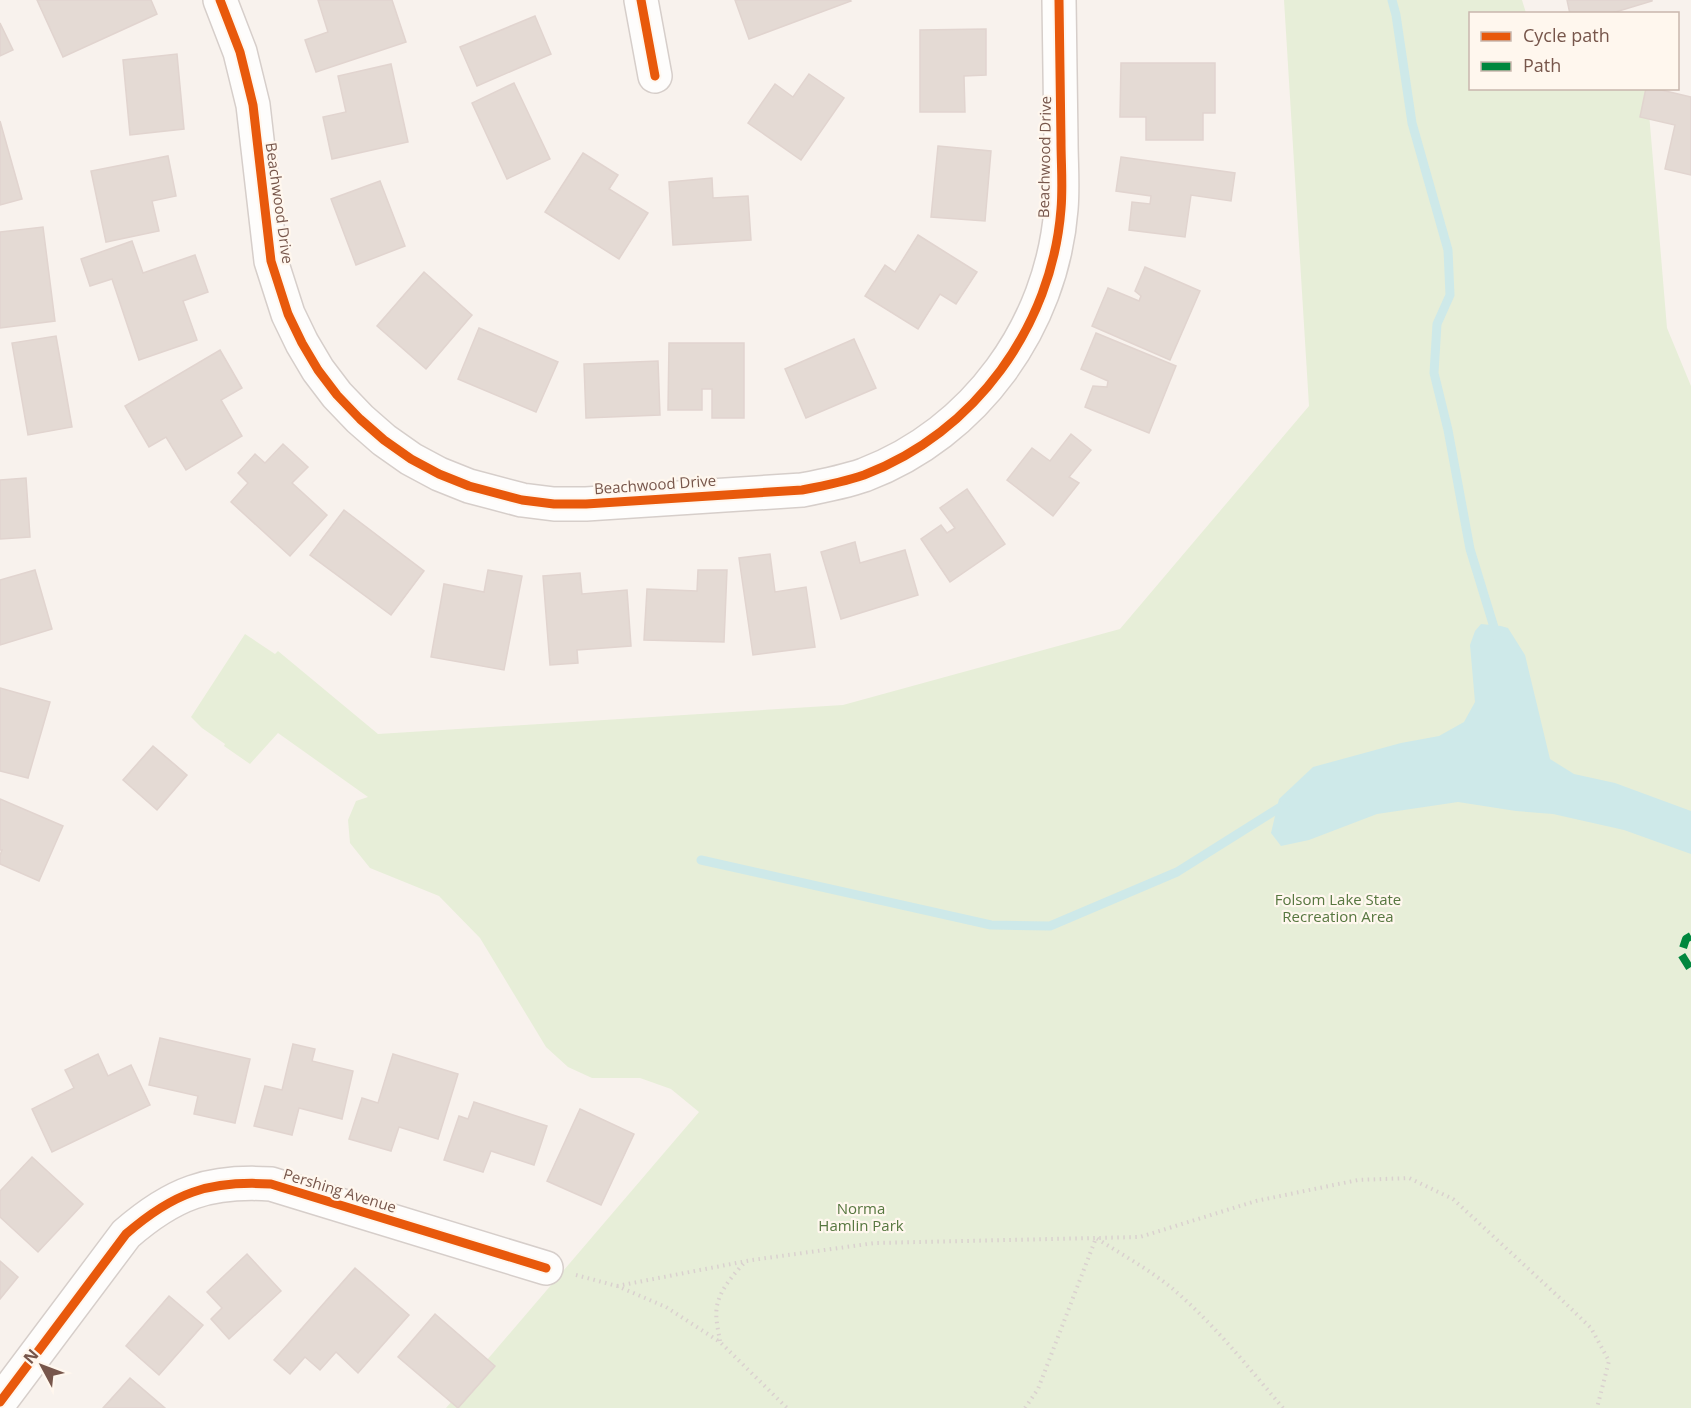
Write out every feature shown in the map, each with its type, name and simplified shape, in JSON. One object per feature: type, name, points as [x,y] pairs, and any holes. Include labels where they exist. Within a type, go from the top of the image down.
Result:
[{"type":"street","name":"Beachwood Drive","points":[[220,0],[240,52],[253,105],[271,261],[288,314],[318,370],[360,419],[411,459],[439,474],[479,489],[522,500],[554,504],[802,490],[833,484],[864,475],[921,446],[970,407],[992,383],[1027,330],[1040,302],[1052,261],[1061,208],[1059,0]]},
{"type":"street","points":[[641,0],[655,76]]},
{"type":"street","name":"Pershing Avenue","points":[[0,1402],[126,1234],[146,1216],[168,1202],[218,1185],[271,1184],[546,1268]]},
{"type":"path","points":[[617,1286],[746,1262],[875,1243],[1140,1237],[1256,1201],[1358,1180],[1409,1178],[1453,1199],[1592,1328],[1609,1361],[1597,1408]]},
{"type":"path","points":[[1025,1408],[1038,1389],[1096,1238]]},
{"type":"path","points":[[1096,1238],[1172,1288],[1215,1331],[1283,1408]]},
{"type":"path","points":[[720,1342],[717,1329],[717,1303],[735,1272],[746,1262]]},
{"type":"path","points":[[546,1268],[617,1286],[666,1307],[720,1342],[788,1408]]},
{"type":"green space","name":"Folsom Lake State Recreation Area","points":[[1284,0],[1522,0],[1526,12],[1469,12],[1469,90],[1647,90],[1667,328],[1691,386],[1691,1408],[446,1408],[699,1112],[671,1089],[640,1078],[592,1078],[568,1067],[546,1047],[480,938],[439,896],[370,868],[350,843],[348,820],[356,801],[368,797],[278,733],[250,764],[224,746],[225,744],[191,717],[245,634],[275,654],[278,651],[378,734],[843,705],[1120,629],[1309,406]]},
{"type":"water","points":[[1481,624],[1508,628],[1525,655],[1550,759],[1574,774],[1615,783],[1691,811],[1691,854],[1624,830],[1553,814],[1458,802],[1377,814],[1309,840],[1281,846],[1271,833],[1279,799],[1313,767],[1401,743],[1439,736],[1464,722],[1475,702],[1470,645],[1475,631]]},
{"type":"building","points":[[37,0],[151,0],[157,14],[63,57]]},
{"type":"building","points":[[318,0],[392,0],[406,42],[316,72],[305,40],[328,32]]},
{"type":"building","points":[[735,0],[850,0],[851,1],[749,39]]},
{"type":"building","points":[[1567,0],[1652,0],[1616,12],[1570,12]]},
{"type":"building","points":[[535,16],[551,54],[477,86],[460,47]]},
{"type":"building","points":[[0,23],[13,50],[0,56]]},
{"type":"building","points":[[986,29],[986,75],[964,76],[965,112],[920,112],[920,30]]},
{"type":"building","points":[[177,54],[184,129],[130,135],[123,60]]},
{"type":"building","points":[[1121,63],[1215,63],[1215,113],[1203,113],[1203,140],[1146,140],[1146,117],[1120,117]]},
{"type":"building","points":[[391,64],[408,142],[332,159],[323,117],[346,112],[338,76]]},
{"type":"building","points":[[809,74],[844,98],[801,160],[748,123],[775,84],[793,97]]},
{"type":"building","points":[[514,83],[550,159],[507,179],[472,103]]},
{"type":"building","points":[[1646,90],[1661,90],[1691,97],[1691,175],[1665,169],[1675,125],[1640,117]]},
{"type":"building","points":[[0,121],[22,199],[0,205]]},
{"type":"building","points":[[938,146],[991,151],[985,221],[931,217]]},
{"type":"building","points":[[583,153],[618,175],[609,189],[648,213],[619,259],[545,212]]},
{"type":"building","points":[[168,156],[176,196],[152,201],[159,231],[106,242],[91,171]]},
{"type":"building","points":[[1121,157],[1235,173],[1231,201],[1191,195],[1185,237],[1129,230],[1132,202],[1150,204],[1151,196],[1116,191]]},
{"type":"building","points":[[712,178],[713,198],[748,196],[751,240],[673,245],[669,182]]},
{"type":"building","points":[[380,181],[405,246],[356,265],[331,199]]},
{"type":"building","points":[[43,227],[55,321],[0,328],[0,232]]},
{"type":"building","points":[[918,235],[977,272],[956,304],[940,294],[918,329],[865,296],[885,265],[895,272]]},
{"type":"building","points":[[132,241],[143,273],[195,255],[208,292],[183,301],[197,340],[139,360],[112,279],[90,286],[81,259]]},
{"type":"building","points":[[1145,267],[1200,291],[1170,360],[1092,326],[1108,288],[1139,301],[1141,296],[1135,291]]},
{"type":"building","points":[[424,272],[472,315],[426,369],[377,326]]},
{"type":"building","points":[[479,328],[558,362],[536,412],[458,379]]},
{"type":"building","points":[[1096,333],[1176,366],[1149,433],[1085,407],[1093,386],[1107,387],[1108,381],[1081,369]]},
{"type":"building","points":[[56,336],[72,427],[28,435],[12,343]]},
{"type":"building","points":[[854,339],[876,388],[806,418],[785,369]]},
{"type":"building","points":[[669,343],[744,343],[744,418],[712,418],[712,389],[702,389],[702,410],[668,410]]},
{"type":"building","points":[[220,350],[242,388],[221,400],[242,436],[186,470],[166,437],[149,447],[125,406]]},
{"type":"building","points":[[658,361],[660,415],[586,418],[584,364]]},
{"type":"building","points":[[1071,434],[1091,450],[1069,477],[1079,483],[1053,516],[1007,480],[1032,448],[1050,461]]},
{"type":"building","points":[[283,444],[308,467],[292,483],[327,515],[290,556],[231,502],[248,483],[238,473],[255,454],[265,463]]},
{"type":"building","points":[[26,478],[30,537],[0,539],[0,480]]},
{"type":"building","points":[[967,489],[1005,544],[950,582],[921,539],[941,525],[947,533],[955,528],[940,508]]},
{"type":"building","points":[[344,510],[424,571],[391,615],[310,555]]},
{"type":"building","points":[[855,542],[860,563],[905,550],[918,595],[841,619],[821,552]]},
{"type":"building","points":[[770,554],[775,592],[806,587],[815,647],[753,655],[739,558]]},
{"type":"building","points":[[35,570],[52,629],[0,645],[0,580]]},
{"type":"building","points":[[488,570],[522,576],[504,670],[431,657],[444,584],[484,592]]},
{"type":"building","points":[[698,570],[727,570],[724,642],[644,640],[647,589],[697,591]]},
{"type":"building","points":[[580,573],[582,594],[627,590],[631,646],[577,650],[578,663],[550,665],[543,576]]},
{"type":"building","points":[[0,688],[50,702],[28,778],[0,771]]},
{"type":"building","points":[[153,746],[187,775],[157,810],[123,780]]},
{"type":"building","points":[[0,799],[63,826],[39,881],[0,864],[2,850],[0,850]]},
{"type":"building","points":[[160,1038],[250,1059],[235,1123],[194,1114],[198,1096],[149,1085]]},
{"type":"building","points":[[293,1044],[315,1049],[312,1061],[353,1071],[342,1119],[299,1108],[292,1135],[254,1126],[265,1086],[282,1090]]},
{"type":"building","points":[[98,1054],[108,1076],[131,1065],[150,1105],[52,1152],[32,1109],[74,1088],[65,1070]]},
{"type":"building","points":[[393,1054],[458,1074],[438,1139],[399,1127],[391,1151],[349,1139],[362,1098],[378,1103]]},
{"type":"building","points":[[474,1102],[547,1126],[534,1165],[491,1151],[483,1172],[444,1160],[459,1116],[468,1119]]},
{"type":"building","points":[[580,1109],[634,1134],[601,1205],[547,1181]]},
{"type":"building","points":[[32,1157],[83,1204],[38,1252],[0,1217],[0,1191]]},
{"type":"building","points":[[247,1254],[281,1291],[229,1339],[211,1319],[222,1308],[207,1292]]},
{"type":"building","points":[[0,1261],[18,1277],[0,1299]]},
{"type":"building","points":[[355,1268],[409,1315],[358,1373],[336,1352],[320,1370],[305,1357],[290,1374],[274,1360]]},
{"type":"building","points":[[169,1296],[203,1325],[159,1375],[126,1346]]},
{"type":"building","points":[[435,1314],[495,1366],[458,1408],[398,1357]]},
{"type":"building","points":[[130,1378],[165,1408],[103,1408]]},
{"type":"waterway","points":[[1392,0],[1412,123],[1448,250],[1450,295],[1437,324],[1434,373],[1448,430],[1470,549],[1497,637]]},
{"type":"waterway","points":[[701,860],[991,925],[1050,926],[1177,872],[1287,803]]},
{"type":"marked path","points":[[1691,936],[1686,939],[1681,954],[1691,970]]},
{"type":"cycle path","points":[[220,0],[240,52],[253,105],[271,261],[288,314],[318,370],[337,395],[360,419],[411,459],[469,486],[522,500],[554,504],[586,504],[802,490],[841,482],[864,475],[904,456],[940,432],[973,403],[1001,370],[1024,334],[1042,294],[1055,252],[1062,192],[1059,0]]},
{"type":"cycle path","points":[[641,0],[655,76]]},
{"type":"cycle path","points":[[0,1402],[126,1234],[160,1208],[176,1199],[210,1187],[249,1183],[271,1184],[546,1268]]},
{"type":"park label","name":"Norma Hamlin Park","points":[[861,1216]]}]
